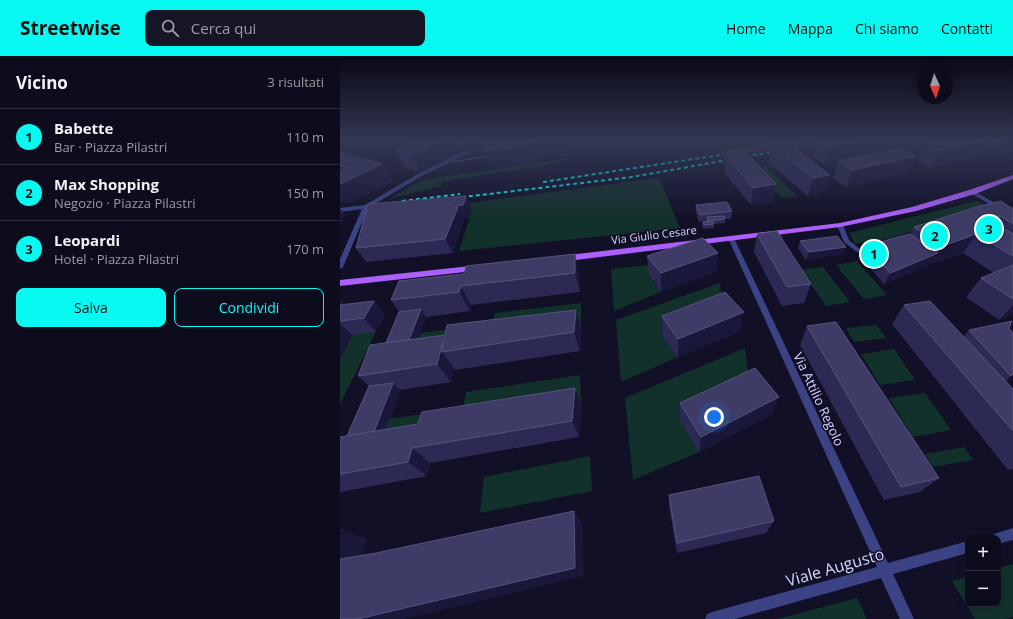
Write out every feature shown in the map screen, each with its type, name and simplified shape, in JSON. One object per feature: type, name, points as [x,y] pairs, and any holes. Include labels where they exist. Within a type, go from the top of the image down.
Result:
[{"type":"main road","name":"Via Giulio Cesare","points":[[550,260],[840,225],[913,209],[972,192],[1013,177]]},
{"type":"main road","points":[[340,284],[488,267]]},
{"type":"street","points":[[340,210],[366,207],[406,183],[437,167]]},
{"type":"street","points":[[972,192],[999,207],[992,209]]},
{"type":"street","points":[[340,267],[366,207]]},
{"type":"street","points":[[840,225],[846,241],[859,252],[880,246]]},
{"type":"street","name":"Via Attilio Regolo","points":[[731,238],[907,619]]},
{"type":"street","points":[[1001,537],[1013,534]]},
{"type":"street","name":"Viale Augusto","points":[[712,619],[884,572],[965,548]]},
{"type":"green space","points":[[506,167],[534,167],[441,182],[441,186],[389,199],[422,180]]},
{"type":"green space","points":[[766,167],[797,196],[783,198],[752,168]]},
{"type":"green space","points":[[659,178],[680,228],[459,251],[472,210],[461,204]]},
{"type":"green space","points":[[977,201],[985,205],[893,238],[855,244],[849,233]]},
{"type":"green space","points":[[693,260],[649,276],[661,292],[614,311],[611,269]]},
{"type":"green space","points":[[857,261],[887,295],[864,299],[836,265]]},
{"type":"green space","points":[[823,267],[850,302],[826,306],[801,270]]},
{"type":"green space","points":[[720,283],[723,311],[678,357],[621,382],[616,320]]},
{"type":"green space","points":[[581,303],[581,329],[411,360],[421,333],[492,324],[495,313]]},
{"type":"green space","points":[[876,325],[886,338],[854,342],[846,328]]},
{"type":"green space","points":[[376,332],[340,404],[340,360],[352,335]]},
{"type":"green space","points":[[745,348],[750,386],[699,452],[633,480],[625,398]]},
{"type":"green space","points":[[894,349],[915,380],[880,385],[861,354]]},
{"type":"green space","points":[[580,375],[581,405],[439,428],[378,450],[389,419],[463,408],[466,392]]},
{"type":"green space","points":[[925,393],[951,430],[913,437],[889,398]]},
{"type":"green space","points":[[964,447],[973,460],[933,467],[925,454]]},
{"type":"green space","points":[[590,456],[592,491],[480,513],[484,477]]},
{"type":"green space","points":[[1013,564],[1013,617],[1006,619],[975,619],[968,607],[1001,607],[1001,567]]},
{"type":"green space","points":[[965,577],[965,602],[952,581]]},
{"type":"green space","points":[[857,598],[867,619],[778,619]]},
{"type":"building","points":[[346,167],[375,167],[340,184],[340,172],[350,168]]},
{"type":"building","points":[[736,167],[760,167],[776,184],[753,188]]},
{"type":"building","points":[[799,167],[820,167],[830,175],[813,178]]},
{"type":"building","points":[[848,167],[864,167],[852,170]]},
{"type":"building","points":[[466,196],[463,205],[455,206],[458,207],[445,239],[356,248],[368,204]]},
{"type":"building","points":[[1001,201],[1013,209],[1013,224],[1000,216],[988,220],[1013,234],[1013,256],[976,234],[943,246],[914,227],[980,206]]},
{"type":"building","points":[[727,202],[732,211],[700,215],[696,205]]},
{"type":"building","points":[[724,216],[725,219],[708,221],[707,217]]},
{"type":"building","points":[[713,221],[714,224],[704,225],[703,222]]},
{"type":"building","points":[[777,231],[811,284],[787,287],[757,234]]},
{"type":"building","points":[[910,234],[938,253],[890,273],[866,246]]},
{"type":"building","points":[[837,236],[846,247],[809,252],[800,241]]},
{"type":"building","points":[[703,238],[718,253],[661,273],[647,256]]},
{"type":"building","points":[[575,254],[575,273],[461,286],[459,292],[391,300],[399,281],[464,274],[466,266]]},
{"type":"building","points":[[1013,265],[1013,299],[981,278]]},
{"type":"building","points":[[725,292],[744,312],[678,339],[662,316]]},
{"type":"building","points":[[374,301],[364,318],[340,321],[340,305]]},
{"type":"building","points":[[930,301],[1013,389],[1013,431],[904,305]]},
{"type":"building","points":[[421,309],[409,340],[386,343],[399,312]]},
{"type":"building","points":[[576,310],[574,332],[442,352],[443,342],[437,364],[358,376],[370,345],[445,335],[447,325]]},
{"type":"building","points":[[1012,321],[1009,328],[1013,333],[1013,374],[1011,376],[969,330]]},
{"type":"building","points":[[836,322],[939,478],[901,487],[807,326]]},
{"type":"building","points":[[755,368],[779,397],[701,437],[680,403]]},
{"type":"building","points":[[393,383],[374,432],[347,436],[369,386]]},
{"type":"building","points":[[575,388],[572,421],[412,448],[408,462],[340,474],[340,437],[418,424],[422,412]]},
{"type":"building","points":[[759,476],[774,521],[677,543],[669,495]]},
{"type":"building","points":[[574,511],[575,568],[358,619],[340,619],[340,559],[376,553]]},
{"type":"railway","points":[[543,182],[639,167]]},
{"type":"railway","points":[[455,198],[632,177],[686,167]]},
{"type":"railway","points":[[402,201],[460,194]]},
{"type":"place","name":"Leopardi","points":[[989,229]]},
{"type":"place","name":"Max Shopping","points":[[935,236]]},
{"type":"place","name":"Babette","points":[[874,254]]}]
